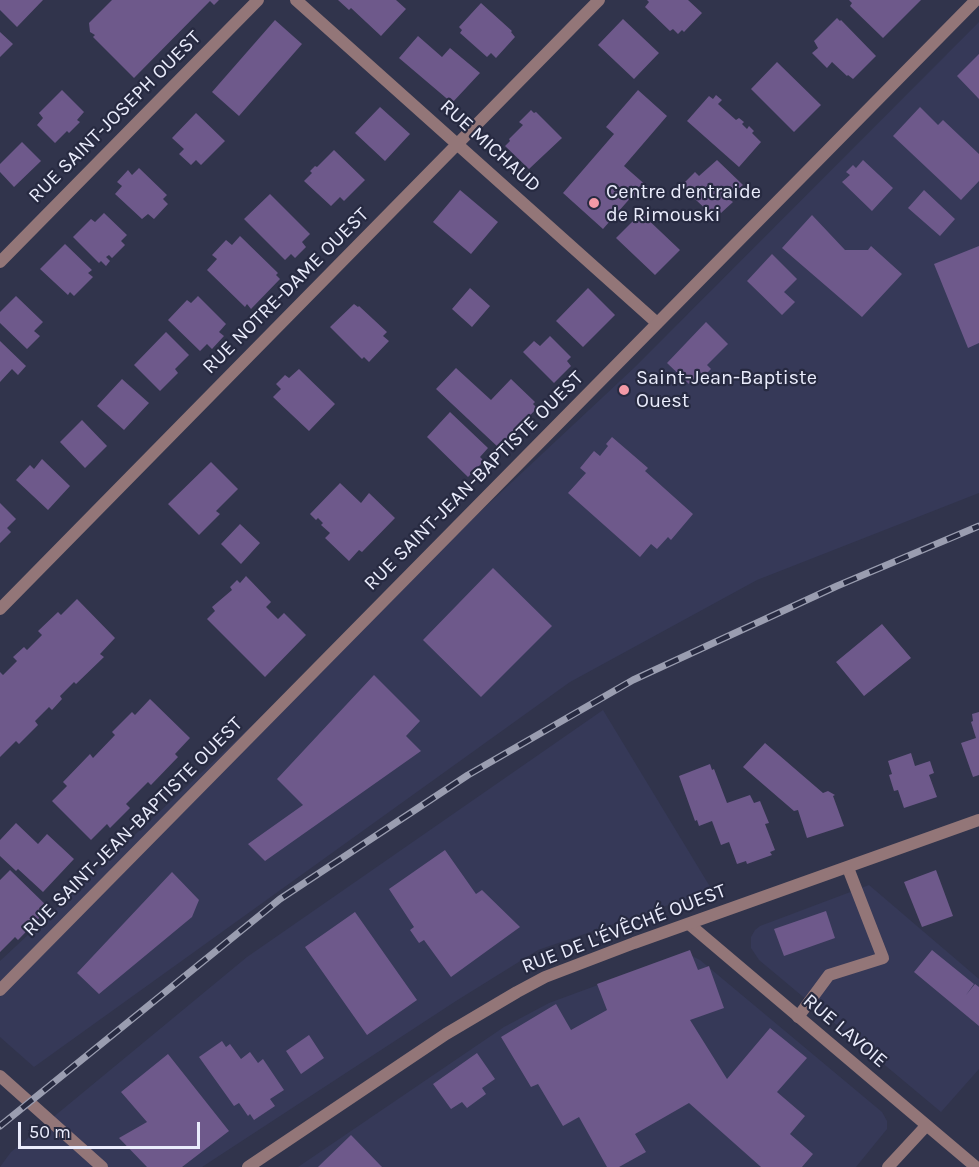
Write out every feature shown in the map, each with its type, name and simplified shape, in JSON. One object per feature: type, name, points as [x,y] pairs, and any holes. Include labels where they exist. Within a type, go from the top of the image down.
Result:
[{"type":"street","name":"RUE SAINT-JOSEPH OUEST","points":[[0,262],[258,0]]},
{"type":"street","name":"RUE MICHAUD","points":[[296,0],[657,323]]},
{"type":"street","name":"RUE NOTRE-DAME OUEST","points":[[0,609],[599,0]]},
{"type":"street","name":"RUE SAINT-JEAN-BAPTISTE OUEST","points":[[0,990],[976,0]]},
{"type":"street","name":"RUE DE L'ÉVÊCHÉ OUEST","points":[[248,1167],[446,1034],[545,977],[979,820]]},
{"type":"street","points":[[798,1017],[829,975],[883,958],[848,868]]},
{"type":"street","name":"RUE LAVOIE","points":[[689,924],[976,1167]]},
{"type":"street","points":[[0,1076],[102,1167]]},
{"type":"street","points":[[888,1167],[926,1126]]},
{"type":"shaded area","points":[[979,22],[979,493],[757,580],[570,682],[34,1067],[0,1037],[0,961],[635,367]]},
{"type":"shaded area","points":[[603,710],[712,890],[538,950],[202,1167],[0,1167],[11,1152],[247,957]]},
{"type":"shaded area","points":[[869,885],[979,979],[979,1069],[941,1112],[759,960],[751,948],[751,937],[760,926]]},
{"type":"shaded area","points":[[682,954],[688,954],[700,960],[882,1112],[887,1121],[887,1129],[856,1167],[298,1167],[504,1027],[549,1003]]},
{"type":"building","points":[[0,0],[43,0],[17,27],[0,10]]},
{"type":"building","points":[[112,0],[219,0],[214,5],[210,1],[134,78],[90,32],[89,23]]},
{"type":"building","points":[[338,0],[396,0],[406,9],[381,36],[351,8],[349,10]]},
{"type":"building","points":[[647,0],[688,0],[702,13],[684,32],[682,30],[678,34],[673,29],[670,31],[645,7],[649,2]]},
{"type":"building","points":[[849,0],[921,0],[883,38],[850,6],[852,3]]},
{"type":"building","points":[[481,3],[512,31],[515,37],[496,58],[491,53],[487,57],[460,33],[462,30],[459,27]]},
{"type":"building","points":[[837,18],[876,56],[853,79],[832,62],[827,68],[812,53],[818,48],[814,41]]},
{"type":"building","points":[[623,19],[659,53],[634,79],[598,45]]},
{"type":"building","points":[[275,20],[302,44],[239,116],[212,92]]},
{"type":"building","points":[[0,32],[13,44],[0,57]]},
{"type":"building","points":[[418,36],[442,57],[450,48],[480,73],[452,103],[399,58]]},
{"type":"building","points":[[979,54],[979,99],[957,76]]},
{"type":"building","points":[[777,62],[821,105],[794,132],[751,89]]},
{"type":"building","points":[[62,90],[84,112],[77,120],[80,122],[55,143],[37,125],[43,118],[39,113]]},
{"type":"building","points":[[638,90],[667,116],[624,166],[648,187],[637,199],[633,195],[603,229],[563,193],[614,134],[606,127]]},
{"type":"building","points":[[716,95],[722,100],[718,104],[736,120],[739,118],[744,122],[742,124],[747,129],[749,126],[761,142],[739,167],[687,121],[709,96],[713,99]]},
{"type":"building","points":[[380,107],[410,134],[385,161],[355,133]]},
{"type":"building","points":[[920,107],[938,125],[943,120],[979,154],[979,181],[961,200],[893,136]]},
{"type":"building","points":[[531,110],[536,112],[562,138],[529,169],[505,146],[523,125],[519,122]]},
{"type":"building","points":[[196,113],[225,141],[201,165],[196,160],[191,165],[179,154],[184,149],[172,138]]},
{"type":"building","points":[[22,142],[41,161],[14,187],[0,172],[0,164]]},
{"type":"building","points":[[334,150],[365,180],[344,201],[340,197],[331,206],[304,181],[312,173],[310,171]]},
{"type":"building","points":[[717,160],[743,185],[728,198],[733,202],[721,213],[717,209],[712,215],[681,186],[695,172],[699,176]]},
{"type":"building","points":[[863,160],[893,188],[872,211],[842,182],[850,175],[846,172],[853,165],[856,168]]},
{"type":"building","points":[[139,168],[167,195],[163,199],[168,204],[154,219],[148,214],[142,219],[115,194],[122,186],[117,182],[128,170],[132,175]]},
{"type":"building","points":[[460,190],[498,222],[471,254],[433,222]]},
{"type":"building","points":[[924,190],[955,219],[940,236],[908,208]]},
{"type":"building","points":[[270,194],[310,234],[302,242],[306,247],[295,258],[291,254],[285,260],[244,219]]},
{"type":"building","points":[[104,213],[127,235],[121,241],[125,245],[112,258],[109,255],[106,257],[110,261],[106,266],[101,261],[99,263],[73,237],[91,219],[95,222]]},
{"type":"building","points":[[641,213],[680,250],[655,275],[616,238]]},
{"type":"building","points":[[812,215],[845,250],[868,250],[871,246],[902,274],[862,317],[782,248]]},
{"type":"building","points":[[240,236],[278,273],[276,275],[280,279],[251,309],[247,304],[245,307],[207,270],[217,259],[212,255],[226,240],[232,245]]},
{"type":"building","points":[[65,244],[92,270],[88,273],[93,277],[74,296],[70,292],[68,295],[40,269]]},
{"type":"building","points":[[979,246],[979,343],[968,348],[934,264]]},
{"type":"building","points":[[772,254],[797,279],[784,292],[795,302],[782,315],[747,281]]},
{"type":"building","points":[[470,288],[490,306],[472,327],[452,309]]},
{"type":"building","points":[[588,288],[615,315],[583,347],[556,321]]},
{"type":"building","points":[[16,296],[43,322],[34,331],[40,336],[27,349],[0,323],[0,312]]},
{"type":"building","points":[[198,296],[226,324],[219,332],[224,336],[212,349],[207,344],[200,351],[168,320],[187,300],[191,303]]},
{"type":"building","points":[[354,304],[387,332],[383,336],[389,341],[369,362],[364,357],[362,359],[330,327]]},
{"type":"building","points":[[706,322],[728,344],[707,365],[711,369],[704,376],[700,372],[689,384],[667,363]]},
{"type":"building","points":[[166,332],[189,355],[175,369],[178,373],[160,391],[134,365]]},
{"type":"building","points":[[550,336],[571,357],[567,361],[571,366],[554,383],[523,352],[534,341],[540,346]]},
{"type":"building","points":[[0,341],[26,366],[18,375],[12,369],[0,382]]},
{"type":"building","points":[[456,368],[491,400],[511,379],[535,402],[533,404],[537,408],[499,448],[436,389]]},
{"type":"building","points":[[299,369],[335,404],[309,431],[273,397],[281,389],[276,384],[285,375],[289,378]]},
{"type":"building","points":[[122,379],[149,403],[124,430],[97,406]]},
{"type":"building","points":[[450,412],[488,448],[480,457],[484,461],[468,477],[427,437]]},
{"type":"building","points":[[82,420],[107,446],[85,468],[60,442]]},
{"type":"building","points":[[612,437],[648,468],[645,471],[693,514],[671,540],[668,537],[657,549],[651,544],[640,557],[568,493],[586,473],[580,468],[594,451],[600,456]]},
{"type":"building","points":[[42,459],[70,486],[48,510],[16,480],[30,465],[34,469]]},
{"type":"building","points":[[211,462],[238,489],[216,511],[220,514],[199,535],[168,504]]},
{"type":"building","points":[[340,483],[361,503],[369,493],[395,518],[362,552],[359,550],[349,561],[325,538],[330,533],[321,525],[323,523],[310,514]]},
{"type":"building","points":[[0,503],[16,519],[7,528],[11,532],[0,543]]},
{"type":"building","points":[[240,524],[260,543],[241,564],[221,544]]},
{"type":"building","points":[[493,568],[552,626],[481,697],[423,640]]},
{"type":"building","points":[[246,576],[271,602],[266,607],[278,619],[284,613],[306,635],[265,677],[207,619],[215,611],[212,607],[232,590],[230,587],[237,580],[240,583]]},
{"type":"building","points":[[77,599],[115,638],[100,654],[104,657],[60,696],[62,699],[52,710],[49,707],[35,721],[38,725],[19,744],[16,741],[0,757],[0,672],[3,675],[17,661],[13,657],[24,647],[27,650],[42,635],[38,631],[58,612],[61,615]]},
{"type":"building","points":[[882,624],[911,658],[864,696],[836,662]]},
{"type":"building","points":[[374,675],[420,721],[406,736],[421,751],[265,861],[248,844],[303,805],[277,779]]},
{"type":"building","points":[[150,699],[190,738],[175,754],[178,757],[151,785],[148,782],[126,804],[130,808],[110,828],[107,824],[91,840],[52,801],[67,786],[63,782],[90,754],[93,758],[115,735],[112,732],[132,712],[135,715]]},
{"type":"building","points":[[979,712],[979,775],[973,777],[961,743],[976,738],[971,722],[973,721],[972,714]]},
{"type":"building","points":[[765,743],[823,793],[828,791],[835,795],[833,796],[844,826],[807,838],[798,810],[794,811],[743,767]]},
{"type":"building","points":[[911,753],[915,766],[930,761],[934,773],[929,775],[937,797],[904,808],[898,790],[894,791],[888,761]]},
{"type":"building","points":[[710,764],[727,803],[750,795],[754,803],[760,801],[769,823],[765,824],[775,850],[770,852],[772,855],[747,864],[746,861],[737,864],[729,842],[721,845],[712,821],[699,826],[697,820],[695,821],[679,776]]},
{"type":"building","points":[[16,823],[38,844],[47,834],[74,859],[43,892],[0,856],[0,840]]},
{"type":"building","points":[[445,850],[476,894],[482,890],[520,927],[451,977],[424,940],[419,943],[410,930],[414,927],[389,889]]},
{"type":"building","points":[[10,870],[49,908],[18,940],[15,937],[0,952],[0,880]]},
{"type":"building","points":[[936,870],[953,916],[922,927],[904,882]]},
{"type":"building","points":[[172,872],[199,900],[192,917],[99,994],[77,973]]},
{"type":"building","points":[[826,911],[835,938],[784,956],[774,929]]},
{"type":"building","points":[[355,912],[417,1000],[367,1035],[305,947]]},
{"type":"building","points":[[690,950],[698,970],[709,966],[724,1008],[690,1020],[727,1079],[770,1028],[807,1058],[777,1092],[805,1116],[790,1134],[813,1154],[802,1167],[761,1167],[689,1103],[635,1134],[646,1152],[619,1167],[607,1167],[579,1117],[563,1126],[538,1084],[531,1087],[501,1037],[556,1004],[571,1030],[607,1010],[597,984]]},
{"type":"building","points":[[932,950],[974,984],[966,995],[975,984],[979,987],[979,1026],[914,972]]},
{"type":"building","points":[[309,1035],[324,1058],[301,1074],[286,1051]]},
{"type":"building","points":[[222,1041],[226,1047],[230,1044],[241,1059],[250,1052],[258,1063],[263,1059],[284,1090],[270,1099],[275,1106],[254,1120],[250,1114],[248,1116],[239,1103],[234,1106],[199,1057]]},
{"type":"building","points":[[477,1053],[495,1079],[482,1088],[486,1094],[467,1108],[462,1102],[451,1109],[433,1084]]},
{"type":"building","points":[[168,1054],[229,1131],[182,1167],[147,1167],[119,1138],[147,1122],[121,1092]]},
{"type":"building","points":[[351,1135],[382,1167],[318,1167]]},
{"type":"railway","points":[[0,1126],[280,899],[468,775],[633,680],[837,586],[979,526]]},
{"type":"place","name":"Centre d'entraide de Rimouski","points":[[594,203]]},
{"type":"place","name":"Saint-Jean-Baptiste Ouest","points":[[624,390]]}]
